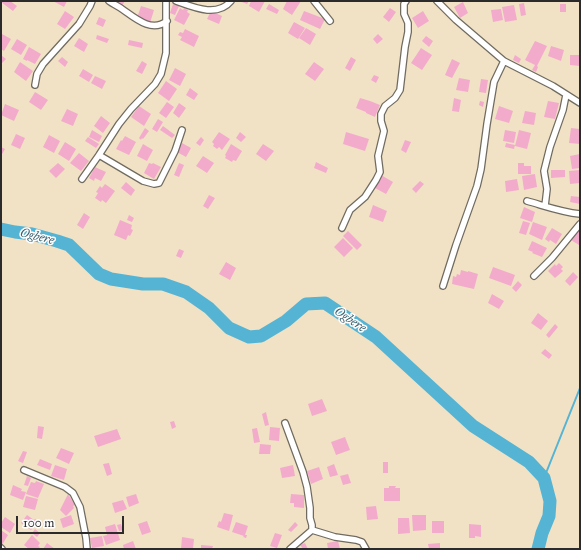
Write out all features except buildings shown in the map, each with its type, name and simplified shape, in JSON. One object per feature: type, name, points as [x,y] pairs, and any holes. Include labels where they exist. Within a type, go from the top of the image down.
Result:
[{"type":"street","points":[[35,85],[36,74],[43,64],[79,24],[92,1]]},
{"type":"street","points":[[108,1],[137,20],[148,25],[157,26],[167,21]]},
{"type":"street","points":[[82,179],[119,124],[155,84],[161,74],[166,53],[166,1]]},
{"type":"street","points":[[176,1],[206,10],[219,10],[228,5],[231,1]]},
{"type":"street","points":[[314,1],[330,21]]},
{"type":"street","points":[[342,228],[350,210],[365,197],[380,172],[378,156],[384,131],[381,121],[381,114],[385,106],[395,98],[400,90],[408,32],[408,23],[404,14],[404,4],[406,1]]},
{"type":"street","points":[[437,1],[456,20],[504,61],[553,86],[580,103]]},
{"type":"street","points":[[444,286],[456,245],[477,186],[481,169],[494,82],[504,61]]},
{"type":"street","points":[[545,206],[547,189],[544,171],[550,147],[563,110],[566,95]]},
{"type":"street","points":[[99,155],[143,181],[154,184],[159,183],[175,151],[182,130]]},
{"type":"street","points":[[527,201],[567,213],[580,214]]},
{"type":"street","points":[[534,276],[552,258],[580,224]]},
{"type":"street","points":[[285,423],[307,487],[312,530]]},
{"type":"street","points":[[24,470],[65,487],[73,493],[80,507],[87,549]]},
{"type":"street","points":[[290,549],[312,530]]},
{"type":"street","points":[[312,530],[335,537],[362,542],[366,549]]},
{"type":"waterway","name":"Ogbere","points":[[1,229],[32,234],[69,245],[99,274],[111,279],[143,284],[163,284],[186,292],[209,308],[229,328],[249,337],[261,336],[286,321],[306,304],[325,303],[376,337],[473,426],[529,462],[544,478],[550,501],[549,516],[542,533],[538,549]]},
{"type":"waterway","points":[[544,478],[580,388]]}]
